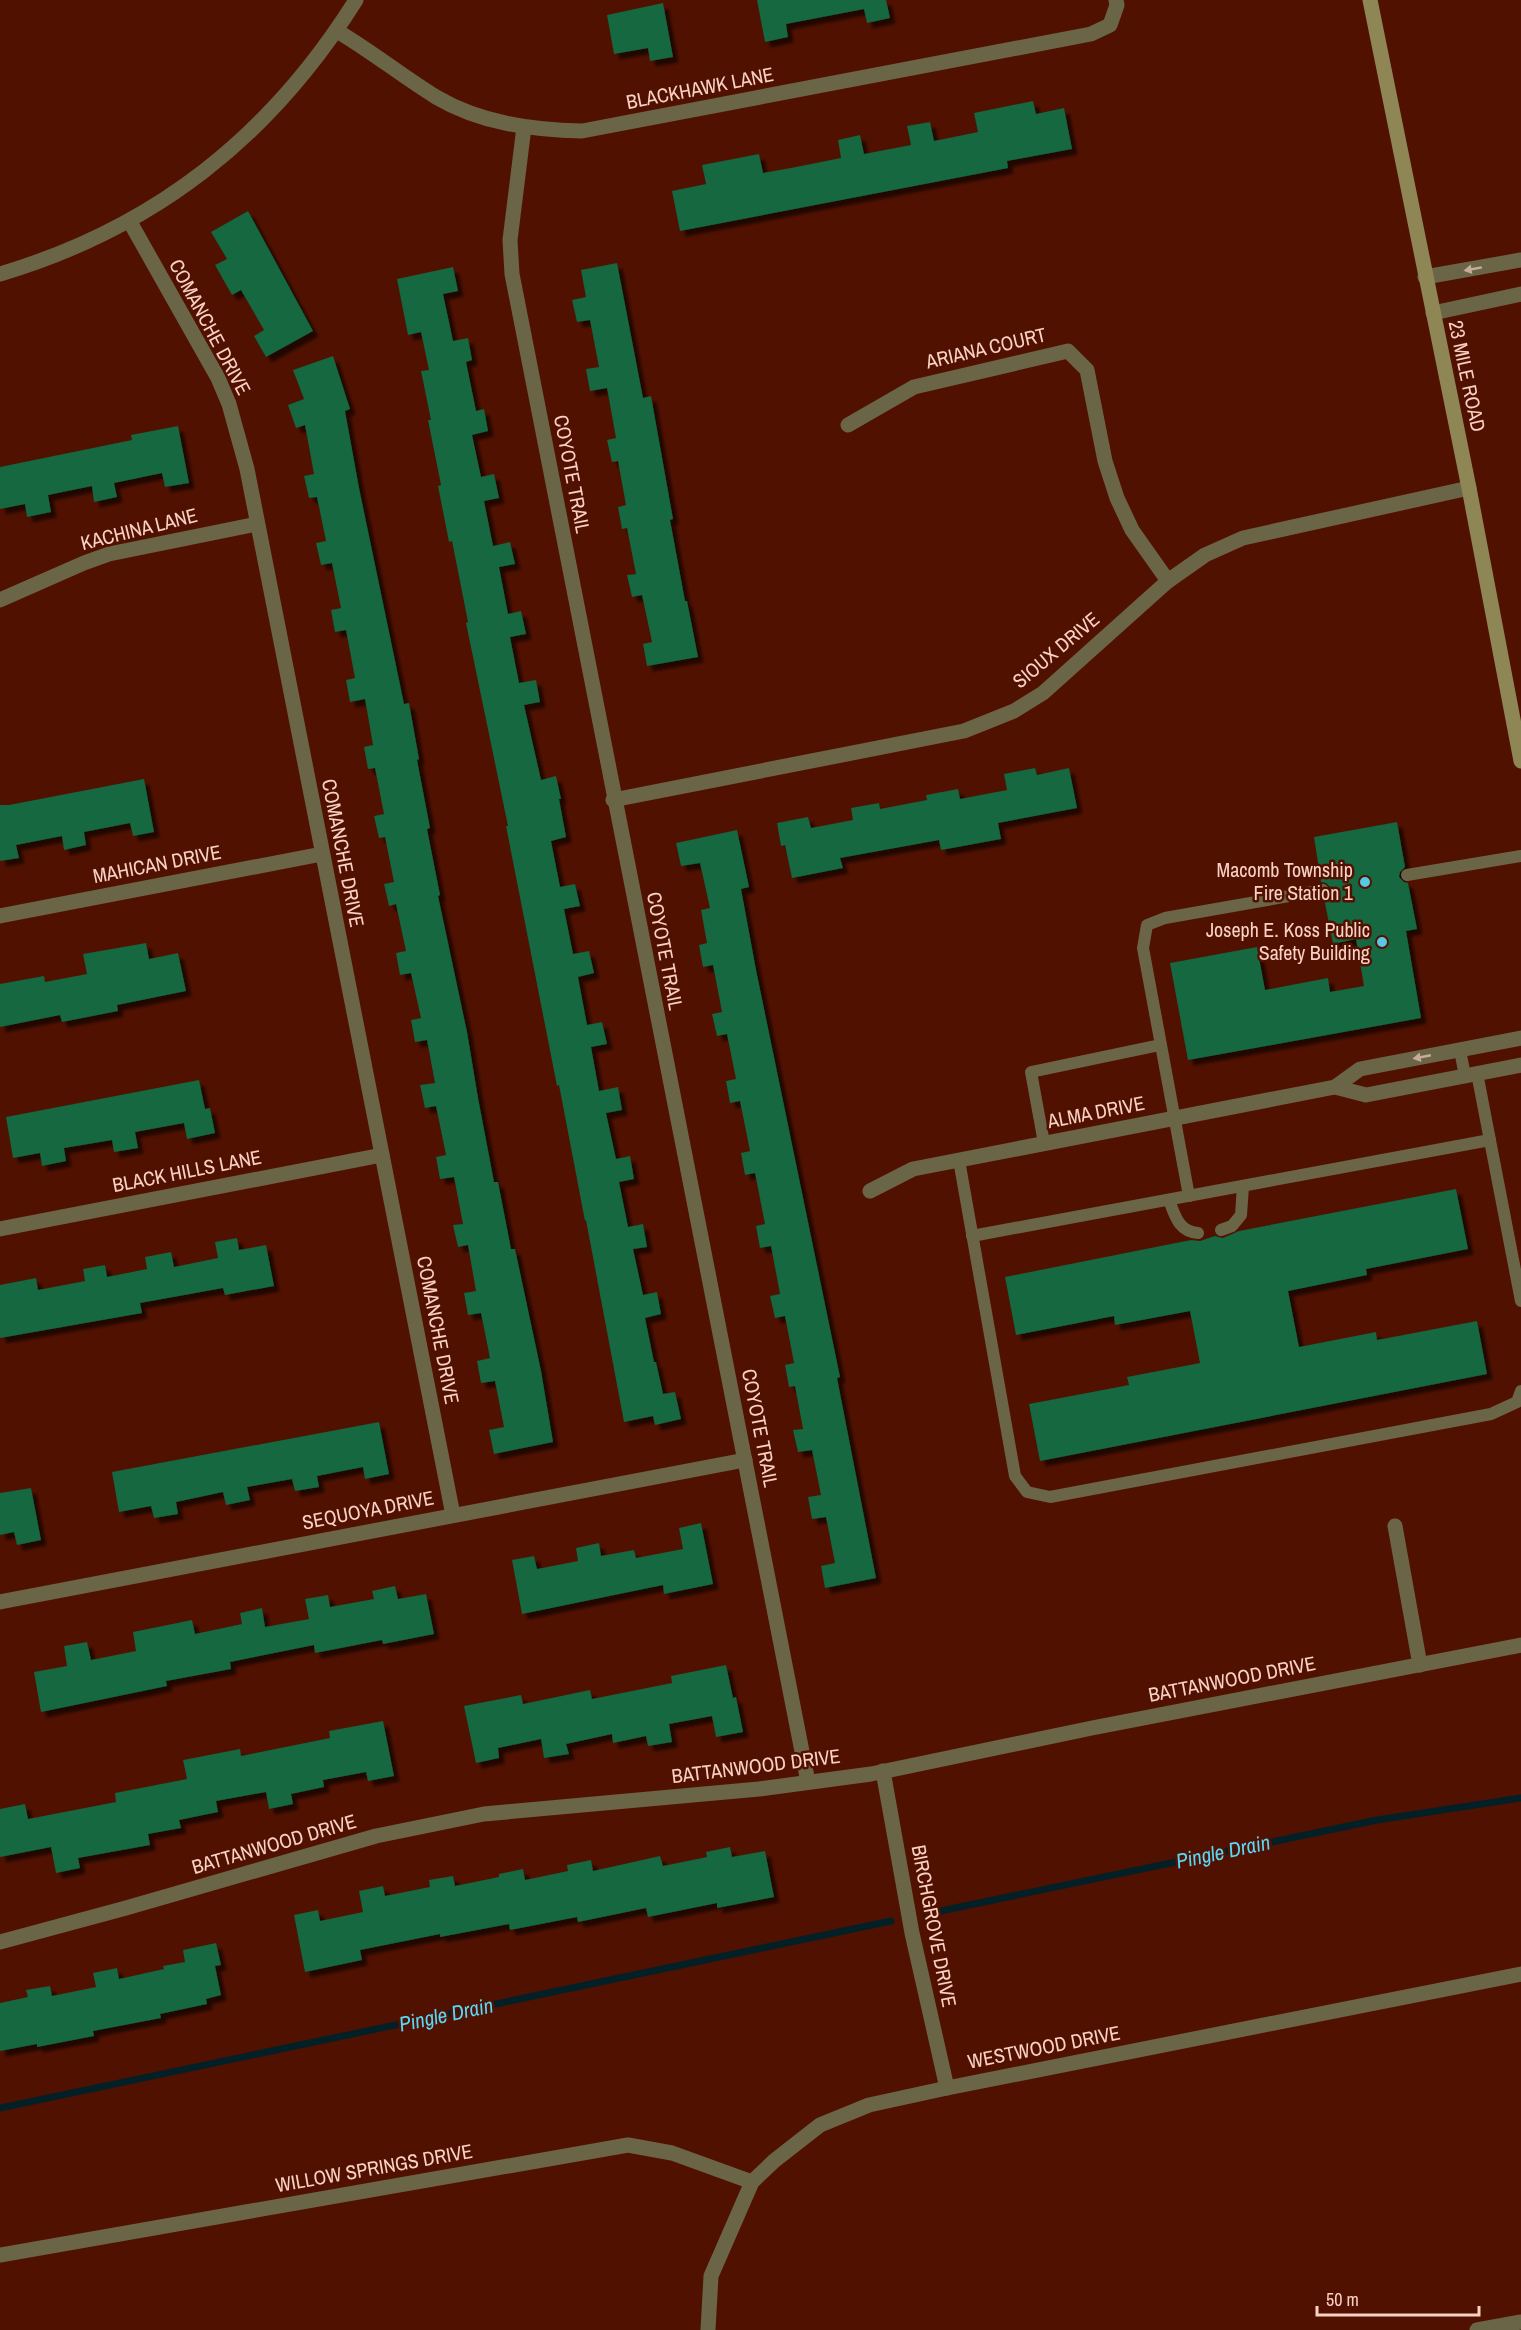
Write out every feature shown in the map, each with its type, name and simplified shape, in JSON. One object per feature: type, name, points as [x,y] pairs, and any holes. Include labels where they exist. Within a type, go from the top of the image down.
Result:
[{"type":"main road","name":"23 MILE ROAD","points":[[1370,0],[1521,761]]},
{"type":"street","points":[[0,274],[60,254],[130,222],[186,185],[231,151],[284,98],[337,31],[356,0]]},
{"type":"street","name":"BLACKHAWK LANE","points":[[337,31],[437,97],[484,117],[524,127],[582,131],[1091,34],[1110,25],[1117,5],[1116,0]]},
{"type":"street","name":"COYOTE TRAIL","points":[[524,127],[510,240],[512,274],[613,800],[808,1782]]},
{"type":"street","name":"COMANCHE DRIVE","points":[[130,222],[204,353],[229,404],[247,469],[453,1515]]},
{"type":"street","points":[[1425,277],[1521,260]]},
{"type":"street","points":[[1433,313],[1521,294]]},
{"type":"street","name":"ARIANA COURT","points":[[848,425],[914,387],[1068,351],[1087,370],[1105,461],[1117,498],[1132,530],[1167,581]]},
{"type":"street","name":"SIOUX DRIVE","points":[[613,800],[964,731],[992,721],[1014,711],[1043,693],[1167,581],[1205,555],[1243,538],[1468,488]]},
{"type":"street","name":"KACHINA LANE","points":[[0,600],[109,554],[257,524]]},
{"type":"street","name":"MAHICAN DRIVE","points":[[0,916],[322,854]]},
{"type":"street","name":"ALMA DRIVE","points":[[1335,1087],[1360,1069],[1521,1038]]},
{"type":"street","name":"ALMA DRIVE","points":[[870,1191],[914,1169],[1175,1117],[1335,1087],[1366,1095],[1521,1065]]},
{"type":"street","name":"BLACK HILLS LANE","points":[[0,1229],[382,1155]]},
{"type":"street","name":"SEQUOYA DRIVE","points":[[0,1602],[745,1460]]},
{"type":"street","points":[[1395,1526],[1420,1665]]},
{"type":"street","name":"BATTANWOOD DRIVE","points":[[0,1942],[376,1836],[484,1815],[759,1789],[883,1771],[1521,1645]]},
{"type":"street","name":"BIRCHGROVE DRIVE","points":[[883,1771],[912,1933],[947,2088]]},
{"type":"street","name":"WESTWOOD DRIVE","points":[[708,2330],[711,2276],[752,2182],[774,2160],[820,2126],[869,2105],[947,2088],[1521,1974]]},
{"type":"street","name":"WILLOW SPRINGS DRIVE","points":[[0,2255],[628,2145],[672,2153],[752,2182]]},
{"type":"street","points":[[1477,2330],[1521,2322]]},
{"type":"lane","points":[[1407,875],[1521,856]]},
{"type":"lane","points":[[1189,1196],[1143,948],[1147,925],[1165,918],[1323,890]]},
{"type":"lane","points":[[1044,1143],[1031,1072],[1160,1045]]},
{"type":"lane","points":[[1460,1050],[1471,1075],[1490,1140],[1521,1301]]},
{"type":"lane","points":[[972,1236],[1490,1140]]},
{"type":"lane","points":[[958,1160],[1015,1476],[1027,1492],[1050,1497],[1491,1414],[1517,1402],[1521,1391]]},
{"type":"lane","points":[[1221,1230],[1232,1226],[1241,1215],[1243,1186]]},
{"type":"lane","points":[[1169,1200],[1178,1224],[1189,1233],[1198,1233]]},
{"type":"building","points":[[757,0],[886,0],[890,18],[867,23],[864,9],[786,24],[788,37],[765,42]]},
{"type":"building","points":[[663,3],[673,57],[650,61],[648,48],[614,54],[607,15]]},
{"type":"building","points":[[1033,101],[1036,114],[1064,108],[1072,149],[1007,161],[1008,168],[680,231],[672,191],[706,184],[702,165],[759,154],[763,173],[796,167],[841,158],[838,140],[860,135],[864,154],[911,145],[907,126],[930,122],[934,141],[978,132],[974,113]]},
{"type":"building","points":[[248,211],[313,331],[266,357],[254,336],[264,330],[241,290],[232,295],[215,265],[227,259],[211,232]]},
{"type":"building","points":[[617,263],[643,398],[651,396],[673,519],[670,520],[698,657],[647,666],[643,644],[652,642],[642,595],[632,597],[627,575],[636,574],[627,528],[622,529],[618,507],[626,505],[618,461],[612,462],[607,440],[616,438],[607,388],[590,391],[586,369],[599,367],[590,320],[577,322],[572,300],[586,297],[581,270]]},
{"type":"building","points":[[453,267],[458,291],[443,294],[453,341],[468,338],[472,360],[466,362],[476,411],[484,409],[488,431],[472,435],[481,477],[494,474],[499,498],[484,501],[493,546],[510,542],[515,564],[499,567],[508,614],[521,611],[526,634],[510,637],[519,683],[536,680],[540,702],[524,705],[541,780],[556,776],[561,799],[559,799],[566,837],[551,841],[560,887],[575,884],[580,906],[564,909],[573,954],[589,951],[594,973],[578,977],[587,1025],[602,1022],[607,1044],[591,1047],[599,1091],[618,1087],[622,1110],[606,1113],[616,1159],[630,1156],[634,1179],[619,1182],[628,1227],[643,1224],[647,1247],[633,1249],[643,1295],[657,1292],[661,1314],[645,1318],[663,1394],[675,1392],[681,1419],[655,1425],[653,1416],[624,1422],[586,1220],[559,1085],[557,1086],[506,826],[508,826],[466,623],[468,622],[452,541],[449,542],[438,486],[441,485],[421,371],[429,370],[421,332],[408,335],[397,279]]},
{"type":"building","points":[[333,356],[350,409],[345,411],[359,488],[404,704],[409,703],[430,828],[427,829],[440,895],[438,896],[467,1032],[494,1182],[498,1182],[511,1249],[515,1249],[541,1371],[553,1442],[494,1454],[489,1430],[504,1427],[495,1381],[481,1383],[477,1361],[490,1358],[481,1313],[468,1315],[464,1293],[476,1291],[468,1245],[458,1247],[453,1225],[463,1224],[454,1177],[440,1179],[436,1157],[446,1155],[436,1106],[425,1108],[420,1085],[435,1083],[427,1040],[415,1042],[411,1020],[421,1018],[411,973],[400,975],[396,953],[406,951],[396,904],[389,906],[384,884],[394,882],[385,837],[379,838],[374,816],[384,814],[375,768],[368,769],[364,747],[373,745],[365,699],[350,702],[346,680],[355,678],[346,630],[335,632],[331,610],[341,608],[332,563],[321,565],[316,543],[326,541],[317,497],[309,498],[304,476],[314,474],[305,425],[296,428],[288,405],[304,399],[293,370]]},
{"type":"building","points":[[178,426],[189,483],[165,487],[162,473],[114,483],[117,497],[94,502],[92,486],[48,495],[51,512],[27,517],[25,504],[0,509],[0,467],[132,440],[131,435]]},
{"type":"building","points":[[1035,768],[1037,775],[1069,768],[1077,808],[998,823],[1001,839],[941,850],[939,840],[840,858],[843,868],[792,878],[785,845],[781,846],[777,823],[808,817],[811,828],[853,820],[851,808],[879,803],[880,809],[927,800],[926,795],[958,789],[960,799],[1007,790],[1004,774]]},
{"type":"building","points":[[144,779],[154,832],[133,836],[130,823],[84,832],[86,845],[64,850],[62,836],[16,845],[19,858],[0,861],[0,805]]},
{"type":"building","name":"Joseph E. Koss Public Safety Building","points":[[1397,822],[1405,867],[1399,877],[1408,883],[1417,929],[1406,931],[1421,1018],[1188,1060],[1170,963],[1257,947],[1265,990],[1328,978],[1330,992],[1364,986],[1356,939],[1333,944],[1324,898],[1330,893],[1331,888],[1321,882],[1314,837]]},
{"type":"building","points":[[737,830],[749,887],[741,889],[756,970],[840,1377],[837,1378],[876,1578],[825,1588],[821,1566],[835,1563],[826,1517],[812,1519],[808,1497],[821,1495],[812,1450],[798,1452],[793,1430],[803,1429],[795,1386],[789,1387],[785,1365],[794,1363],[785,1316],[775,1318],[770,1296],[780,1294],[771,1246],[760,1248],[756,1226],[765,1224],[755,1173],[745,1175],[741,1153],[750,1151],[740,1101],[730,1103],[726,1081],[736,1079],[727,1034],[717,1036],[712,1014],[722,1012],[713,965],[703,967],[699,945],[707,943],[701,910],[710,908],[700,863],[681,866],[676,843]]},
{"type":"building","points":[[146,943],[149,959],[178,953],[186,991],[117,1005],[118,1011],[62,1022],[60,1015],[0,1027],[0,984],[44,976],[45,982],[87,974],[83,954]]},
{"type":"building","points":[[199,1080],[205,1109],[210,1108],[215,1133],[187,1139],[184,1123],[135,1132],[138,1148],[114,1152],[112,1140],[64,1148],[66,1161],[42,1166],[40,1153],[13,1158],[6,1117]]},
{"type":"building","points":[[1456,1189],[1468,1249],[1366,1269],[1367,1275],[1288,1291],[1299,1347],[1376,1332],[1377,1340],[1477,1321],[1487,1374],[1040,1461],[1029,1404],[1129,1385],[1127,1377],[1200,1363],[1190,1311],[1115,1325],[1114,1316],[1016,1335],[1005,1277],[1191,1240],[1200,1241],[1215,1236],[1223,1238],[1239,1231]]},
{"type":"building","points":[[237,1238],[239,1250],[266,1245],[274,1286],[225,1295],[223,1288],[140,1303],[142,1313],[0,1338],[0,1285],[36,1278],[38,1290],[85,1281],[83,1269],[105,1265],[107,1277],[147,1269],[145,1257],[171,1252],[174,1267],[218,1258],[215,1242]]},
{"type":"building","points":[[379,1422],[389,1474],[365,1479],[363,1467],[317,1476],[319,1487],[295,1491],[292,1479],[247,1487],[250,1500],[226,1505],[223,1492],[176,1502],[178,1514],[154,1518],[151,1506],[119,1512],[112,1472]]},
{"type":"building","points":[[31,1488],[41,1540],[17,1545],[14,1532],[0,1535],[0,1493]]},
{"type":"building","points":[[701,1523],[713,1584],[664,1594],[663,1585],[522,1614],[512,1560],[534,1556],[537,1569],[578,1561],[576,1548],[599,1543],[601,1556],[634,1550],[636,1558],[683,1549],[679,1528]]},
{"type":"building","points":[[395,1586],[398,1599],[426,1594],[434,1634],[383,1644],[382,1640],[315,1653],[314,1645],[230,1662],[231,1669],[166,1681],[167,1686],[41,1712],[34,1672],[67,1666],[64,1646],[87,1642],[91,1660],[136,1651],[133,1632],[192,1620],[195,1634],[242,1624],[240,1613],[262,1608],[265,1627],[309,1619],[305,1599],[328,1595],[330,1607],[374,1599],[372,1591]]},
{"type":"building","points":[[726,1665],[733,1698],[736,1697],[743,1732],[716,1737],[712,1716],[669,1724],[672,1742],[648,1746],[646,1736],[613,1743],[612,1734],[566,1744],[569,1754],[544,1758],[541,1739],[498,1748],[499,1758],[476,1763],[464,1706],[521,1695],[523,1704],[590,1690],[592,1699],[672,1683],[671,1676]]},
{"type":"building","points":[[383,1721],[394,1776],[368,1781],[366,1772],[323,1780],[324,1787],[291,1794],[293,1804],[269,1809],[266,1792],[216,1801],[218,1812],[179,1820],[181,1828],[148,1834],[150,1845],[78,1858],[80,1868],[56,1873],[51,1847],[0,1857],[0,1809],[25,1804],[28,1819],[116,1802],[115,1793],[187,1779],[183,1760],[240,1749],[241,1756],[330,1738],[329,1731]]},
{"type":"building","points":[[730,1847],[732,1857],[765,1851],[774,1897],[717,1908],[717,1903],[648,1917],[646,1908],[578,1922],[577,1917],[510,1930],[509,1924],[440,1937],[440,1934],[360,1950],[362,1960],[305,1972],[294,1915],[318,1910],[320,1921],[363,1912],[359,1891],[383,1886],[385,1896],[430,1887],[429,1880],[453,1876],[455,1886],[499,1877],[499,1874],[523,1869],[525,1880],[568,1871],[567,1865],[591,1860],[593,1871],[660,1856],[663,1866],[707,1857],[706,1852]]},
{"type":"building","points":[[216,1943],[221,1965],[215,1966],[221,1995],[206,1999],[207,2004],[160,2014],[161,2018],[93,2031],[94,2036],[37,2047],[37,2044],[0,2051],[0,2003],[28,1997],[26,1990],[50,1986],[52,1996],[96,1987],[93,1973],[117,1968],[119,1979],[164,1969],[163,1966],[185,1962],[183,1950]]},
{"type":"waterway","name":"Pingle Drain","points":[[926,1914],[1377,1820],[1521,1798]]},
{"type":"waterway","name":"Pingle Drain","points":[[0,2108],[891,1921]]},
{"type":"place","name":"Macomb Township Fire Station 1","points":[[1365,882]]},
{"type":"place","name":"Joseph E. Koss Public Safety Building","points":[[1382,942]]}]
